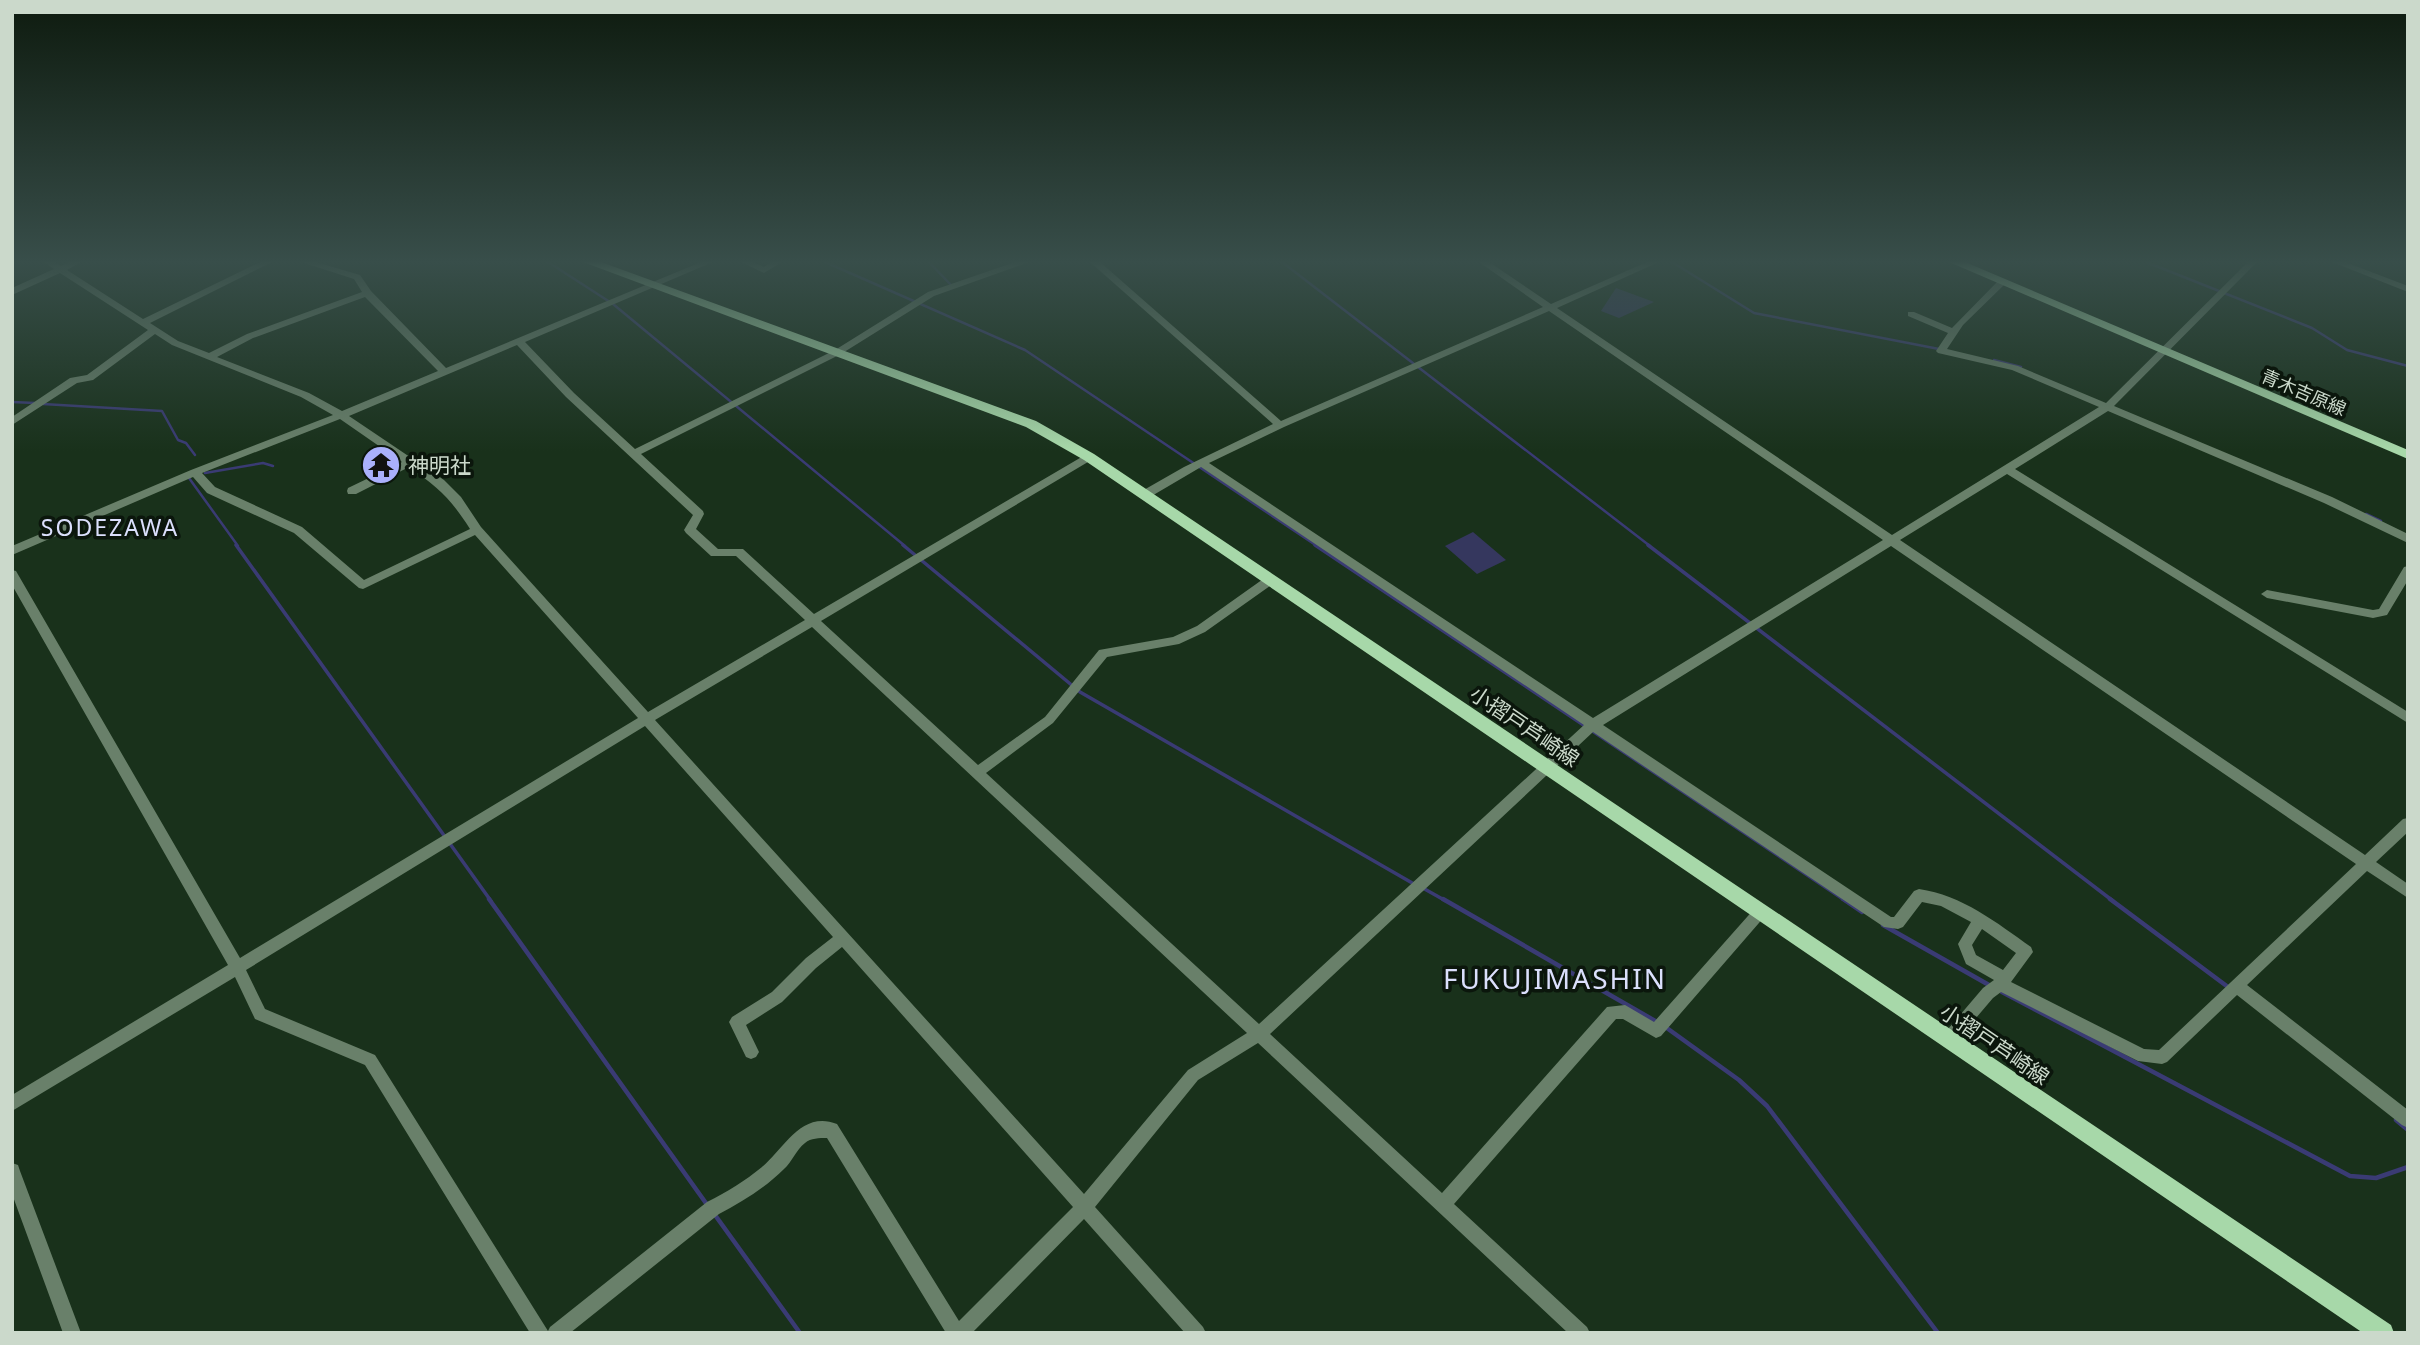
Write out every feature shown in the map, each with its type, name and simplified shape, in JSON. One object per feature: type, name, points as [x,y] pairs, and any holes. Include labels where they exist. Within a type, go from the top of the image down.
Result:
[{"type":"main road","name":"小摺戸芦崎線","points":[[763,325],[1031,424],[1089,457],[1544,768],[2382,1333]]},
{"type":"main road","name":"青木吉原線","points":[[2101,325],[2408,455]]},
{"type":"street","points":[[145,325],[209,357],[305,396],[341,415],[410,462],[457,500],[477,530],[645,720],[1197,1333]]},
{"type":"street","points":[[209,357],[250,336],[281,325]]},
{"type":"street","points":[[398,325],[444,372]]},
{"type":"street","points":[[12,551],[195,472],[341,415],[557,325]]},
{"type":"street","points":[[633,454],[838,352],[882,325]]},
{"type":"street","points":[[1166,325],[1280,425]]},
{"type":"street","points":[[1146,494],[1280,425],[1511,325]]},
{"type":"street","points":[[1575,325],[2408,892]]},
{"type":"street","points":[[1936,325],[1954,332]]},
{"type":"street","points":[[1961,325],[1941,351],[2015,368],[2328,500],[2408,539]]},
{"type":"street","points":[[556,1333],[713,1208],[732,1199],[761,1178],[782,1160],[800,1137],[820,1130],[831,1130],[958,1333],[1083,1208],[1193,1075],[1258,1035],[1591,726],[2107,407],[2189,325]]},
{"type":"street","points":[[12,422],[74,380],[90,378],[153,330]]},
{"type":"street","points":[[518,341],[633,454],[699,514],[690,530],[715,553],[739,552],[1581,1333]]},
{"type":"street","points":[[12,1104],[645,720],[1089,457]]},
{"type":"street","points":[[352,491],[410,462]]},
{"type":"street","points":[[1202,463],[1591,726],[1889,922],[1898,923],[1919,895],[1929,895],[1979,920],[2026,952],[1948,1040]]},
{"type":"street","points":[[2009,470],[2408,718]]},
{"type":"street","points":[[195,472],[211,490],[298,530],[363,585],[477,530]]},
{"type":"street","points":[[2267,593],[2373,614],[2383,612],[2408,570]]},
{"type":"street","points":[[12,575],[237,968],[260,1014],[370,1060],[540,1333]]},
{"type":"street","points":[[977,773],[1049,720],[1103,653],[1175,640],[1201,629],[1270,580]]},
{"type":"street","points":[[1979,920],[1965,944],[1970,959],[2002,981],[2144,1056],[2162,1057],[2408,823]]},
{"type":"street","points":[[1443,1205],[1612,1012],[1625,1012],[1656,1031],[1760,912]]},
{"type":"street","points":[[751,1052],[737,1022],[777,997],[811,963],[842,939]]},
{"type":"street","points":[[2236,986],[2408,1120]]},
{"type":"street","points":[[12,1171],[72,1333]]},
{"type":"shaded area","points":[[1473,532],[1506,560],[1477,574],[1445,546]]},
{"type":"waterway","points":[[638,325],[905,546]]},
{"type":"waterway","points":[[968,325],[1025,350],[1317,546]]},
{"type":"waterway","points":[[1363,325],[1650,546]]},
{"type":"waterway","points":[[1814,325],[1939,349]]},
{"type":"waterway","points":[[2304,325],[2347,350],[2408,366]]},
{"type":"waterway","points":[[1994,360],[2021,367]]},
{"type":"waterway","points":[[12,402],[35,403]]},
{"type":"waterway","points":[[43,404],[162,411],[178,440],[186,443],[195,455]]},
{"type":"waterway","points":[[205,473],[263,463],[273,466]]},
{"type":"waterway","points":[[189,478],[238,546]]},
{"type":"waterway","points":[[2366,514],[2381,521]]},
{"type":"waterway","points":[[236,545],[491,901]]},
{"type":"waterway","points":[[903,545],[1080,692],[1414,884]]},
{"type":"waterway","points":[[1315,545],[1846,901]]},
{"type":"waterway","points":[[1648,545],[2113,901]]},
{"type":"waterway","points":[[1421,887],[1446,901]]},
{"type":"waterway","points":[[489,899],[708,1206]]},
{"type":"waterway","points":[[1443,899],[1657,1022]]},
{"type":"waterway","points":[[1843,899],[1862,912]]},
{"type":"waterway","points":[[2110,899],[2228,987]]},
{"type":"waterway","points":[[1883,925],[1989,985]]},
{"type":"waterway","points":[[2002,992],[2350,1176],[2376,1178],[2408,1167]]},
{"type":"waterway","points":[[1664,1026],[1739,1080],[1767,1106],[1938,1333]]},
{"type":"waterway","points":[[2396,1120],[2408,1130]]},
{"type":"waterway","points":[[715,1215],[800,1333]]},
{"type":"place","name":"神明社","points":[[381,465]]},
{"type":"district","name":"SODEZAWA","points":[[110,527]]},
{"type":"district","name":"FUKUJIMASHIN","points":[[1555,978]]}]
